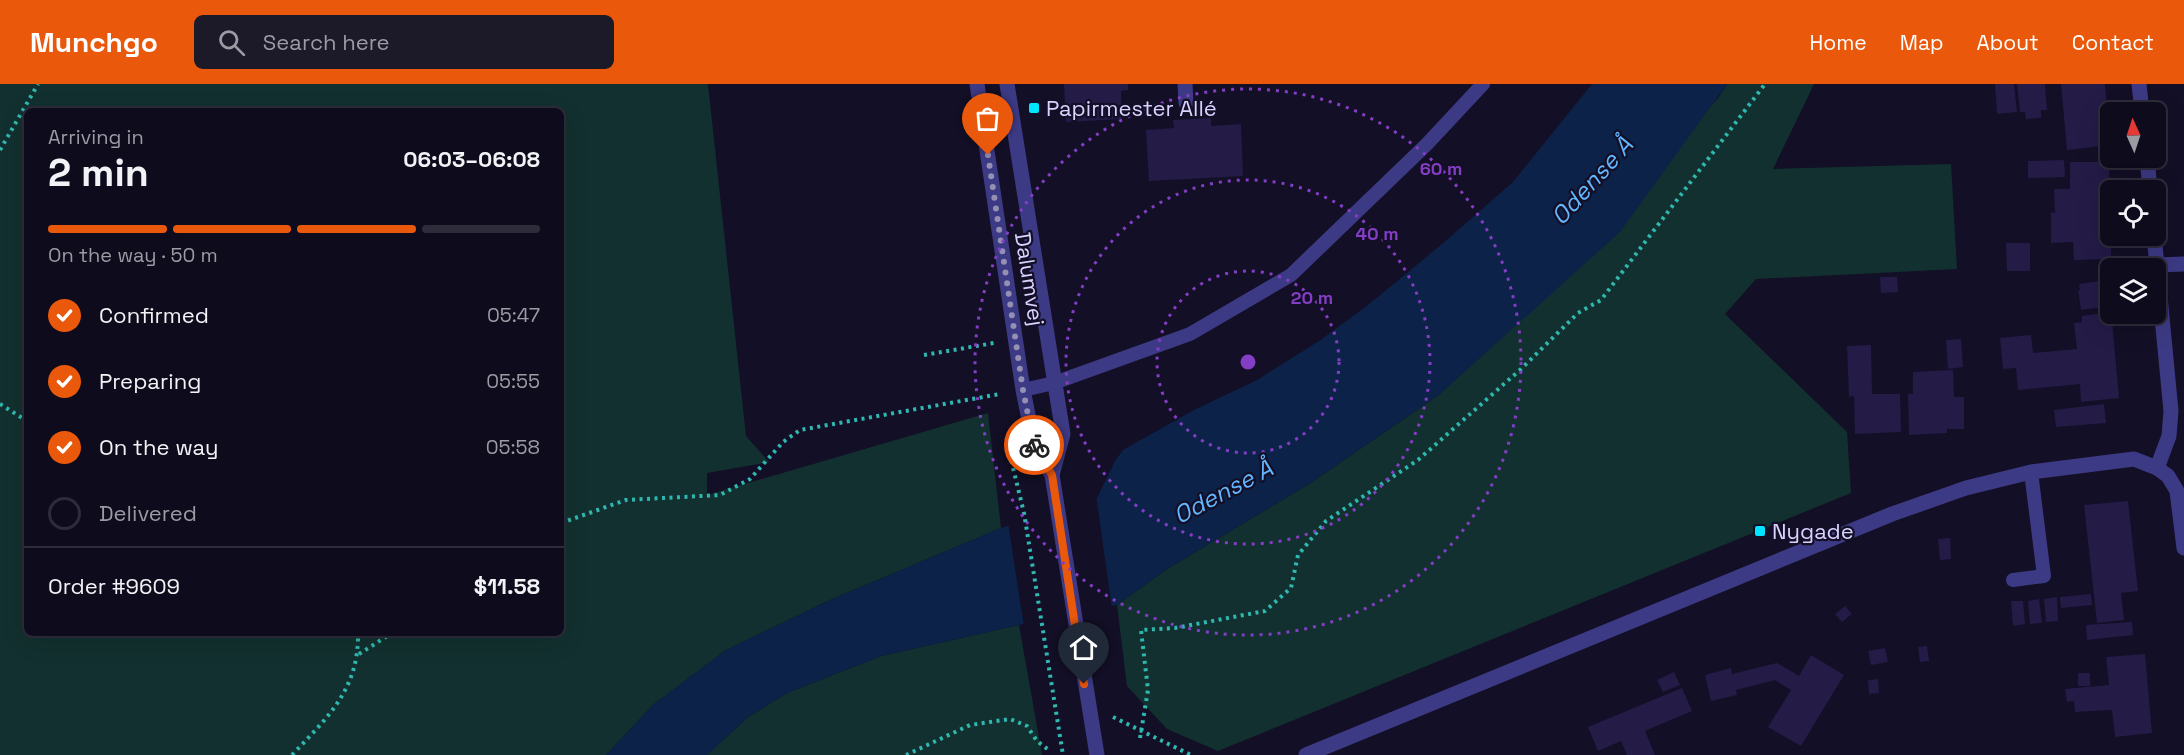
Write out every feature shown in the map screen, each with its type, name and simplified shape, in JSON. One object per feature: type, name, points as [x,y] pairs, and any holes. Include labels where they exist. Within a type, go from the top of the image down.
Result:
[{"type":"street","name":"Dalumvej","points":[[977,84],[1023,390],[1034,444],[1052,475],[1097,755]]},
{"type":"street","name":"Dalumvej","points":[[1007,84],[1063,434],[1052,475]]},
{"type":"street","points":[[1185,84],[1186,103]]},
{"type":"street","points":[[2139,84],[2141,102]]},
{"type":"street","points":[[2166,265],[2184,264]]},
{"type":"street","points":[[2157,468],[2169,436],[2171,411],[2163,324]]},
{"type":"street","points":[[1306,755],[1892,514],[1966,488],[2031,472],[2134,459],[2157,468],[2168,476],[2177,491],[2184,548]]},
{"type":"lane","points":[[1023,390],[1054,383],[1190,334],[1291,275],[1427,144],[1483,84]]},
{"type":"lane","points":[[2013,580],[2044,576],[2031,472]]},
{"type":"path","points":[[24,108],[38,84]]},
{"type":"path","points":[[1140,738],[1148,690],[1141,630],[1175,628],[1266,611],[1291,588],[1298,555],[1326,521],[1418,460],[1521,369],[1578,313],[1602,300],[1765,84]]},
{"type":"path","points":[[0,150],[24,108]]},
{"type":"path","points":[[924,356],[1016,338]]},
{"type":"path","points":[[564,522],[626,500],[720,495],[750,479],[783,442],[800,430],[1023,390]]},
{"type":"path","points":[[0,404],[24,419]]},
{"type":"path","points":[[1024,513],[1063,755]]},
{"type":"path","points":[[292,755],[324,721],[349,686],[359,654],[358,636]]},
{"type":"path","points":[[359,654],[387,636]]},
{"type":"path","points":[[1088,704],[1191,755]]},
{"type":"path","points":[[906,755],[970,725],[1010,719],[1027,726],[1037,741],[1050,751]]},
{"type":"green space","points":[[0,84],[708,84],[746,436],[769,462],[707,473],[707,495],[988,413],[1001,528],[830,600],[726,650],[653,705],[606,755],[0,755]]},
{"type":"green space","points":[[1727,84],[1814,84],[1773,169],[1951,164],[1957,269],[1756,279],[1725,314],[1847,432],[1851,493],[1218,751],[1167,729],[1127,686],[1117,605],[1167,569],[1309,484],[1440,394],[1718,98]]},
{"type":"green space","points":[[1019,625],[1042,755],[707,755],[748,717],[787,693],[881,656]]},
{"type":"water","name":"Odense Å","points":[[1592,84],[1727,84],[1620,232],[1440,394],[1309,484],[1167,569],[1117,605],[881,656],[787,693],[748,717],[707,755],[606,755],[653,705],[726,650],[830,600],[1001,528],[1097,498],[1123,450],[1194,410],[1257,380],[1319,341],[1368,305],[1442,244],[1513,182]]},
{"type":"pier","points":[[1096,495],[1112,609],[1024,627],[1008,522]]},
{"type":"building","points":[[1064,84],[1128,84],[1128,90],[1121,91],[1122,119],[1066,122]]},
{"type":"building","points":[[1995,84],[2014,84],[2017,112],[1997,114]]},
{"type":"building","points":[[2017,84],[2045,84],[2047,110],[2041,110],[2041,118],[2026,119],[2025,112],[2020,112]]},
{"type":"building","points":[[2061,84],[2105,84],[2106,102],[2100,102],[2100,146],[2067,150]]},
{"type":"building","points":[[1211,118],[1211,126],[1241,124],[1243,176],[1149,181],[1146,130],[1174,128],[1173,120]]},
{"type":"building","points":[[2064,160],[2065,177],[2028,178],[2028,161]]},
{"type":"building","points":[[2070,162],[2100,162],[2100,168],[2109,168],[2109,180],[2100,180],[2100,246],[2111,246],[2111,258],[2074,260],[2073,242],[2051,243],[2051,212],[2055,213],[2054,189],[2070,189]]},
{"type":"building","points":[[2006,243],[2030,243],[2030,271],[2007,271]]},
{"type":"building","points":[[1880,277],[1897,277],[1898,292],[1881,293]]},
{"type":"building","points":[[2100,281],[2100,307],[2081,310],[2079,284]]},
{"type":"building","points":[[2100,313],[2100,324],[2112,324],[2119,398],[2081,402],[2080,384],[2018,390],[2016,368],[2003,369],[2000,338],[2031,335],[2033,353],[2077,349],[2074,323],[2082,322],[2082,316]]},
{"type":"building","points":[[1961,339],[1963,367],[1948,369],[1946,340]]},
{"type":"building","points":[[1871,345],[1872,394],[1900,394],[1901,432],[1855,434],[1854,396],[1849,397],[1847,346]]},
{"type":"building","points":[[1953,370],[1954,397],[1964,397],[1964,429],[1947,429],[1947,433],[1909,435],[1908,394],[1913,394],[1913,372]]},
{"type":"building","points":[[2104,404],[2106,423],[2056,427],[2054,410]]},
{"type":"building","points":[[2128,501],[2138,591],[2121,593],[2124,620],[2097,623],[2084,505]]},
{"type":"building","points":[[1950,538],[1951,559],[1940,560],[1938,539]]},
{"type":"building","points":[[2091,594],[2092,605],[2061,608],[2060,597]]},
{"type":"building","points":[[2057,597],[2058,621],[2046,622],[2044,599]]},
{"type":"building","points":[[2039,599],[2042,623],[2030,624],[2028,601]]},
{"type":"building","points":[[2011,601],[2023,601],[2025,624],[2013,626]]},
{"type":"building","points":[[1845,606],[1852,614],[1842,622],[1835,614]]},
{"type":"building","points":[[2132,622],[2133,635],[2087,640],[2086,625]]},
{"type":"building","points":[[1927,646],[1929,661],[1920,662],[1918,647]]},
{"type":"building","points":[[1885,648],[1888,662],[1871,665],[1868,651]]},
{"type":"building","points":[[2145,654],[2152,733],[2115,737],[2112,710],[2075,712],[2074,701],[2067,702],[2065,689],[2109,685],[2106,657]]},
{"type":"building","points":[[1811,655],[1844,675],[1801,746],[1768,727],[1791,690],[1775,680],[1736,690],[1737,695],[1711,701],[1705,675],[1731,668],[1732,674],[1777,663],[1799,676]]},
{"type":"building","points":[[1674,672],[1680,685],[1663,692],[1657,680]]},
{"type":"building","points":[[2078,673],[2090,673],[2090,686],[2078,686]]},
{"type":"building","points":[[1878,679],[1879,693],[1869,694],[1868,680]]},
{"type":"building","points":[[1682,688],[1692,711],[1645,731],[1655,755],[1627,755],[1621,741],[1598,751],[1588,727]]},
{"type":"way so far","points":[[988,155],[1023,390],[1034,445]]},
{"type":"place","name":"Papirmester Allé","points":[[1034,108]]},
{"type":"place","name":"Nygade","points":[[1760,531]]},
{"type":"route","points":[[1034,445],[1052,475],[1084,684]]}]
